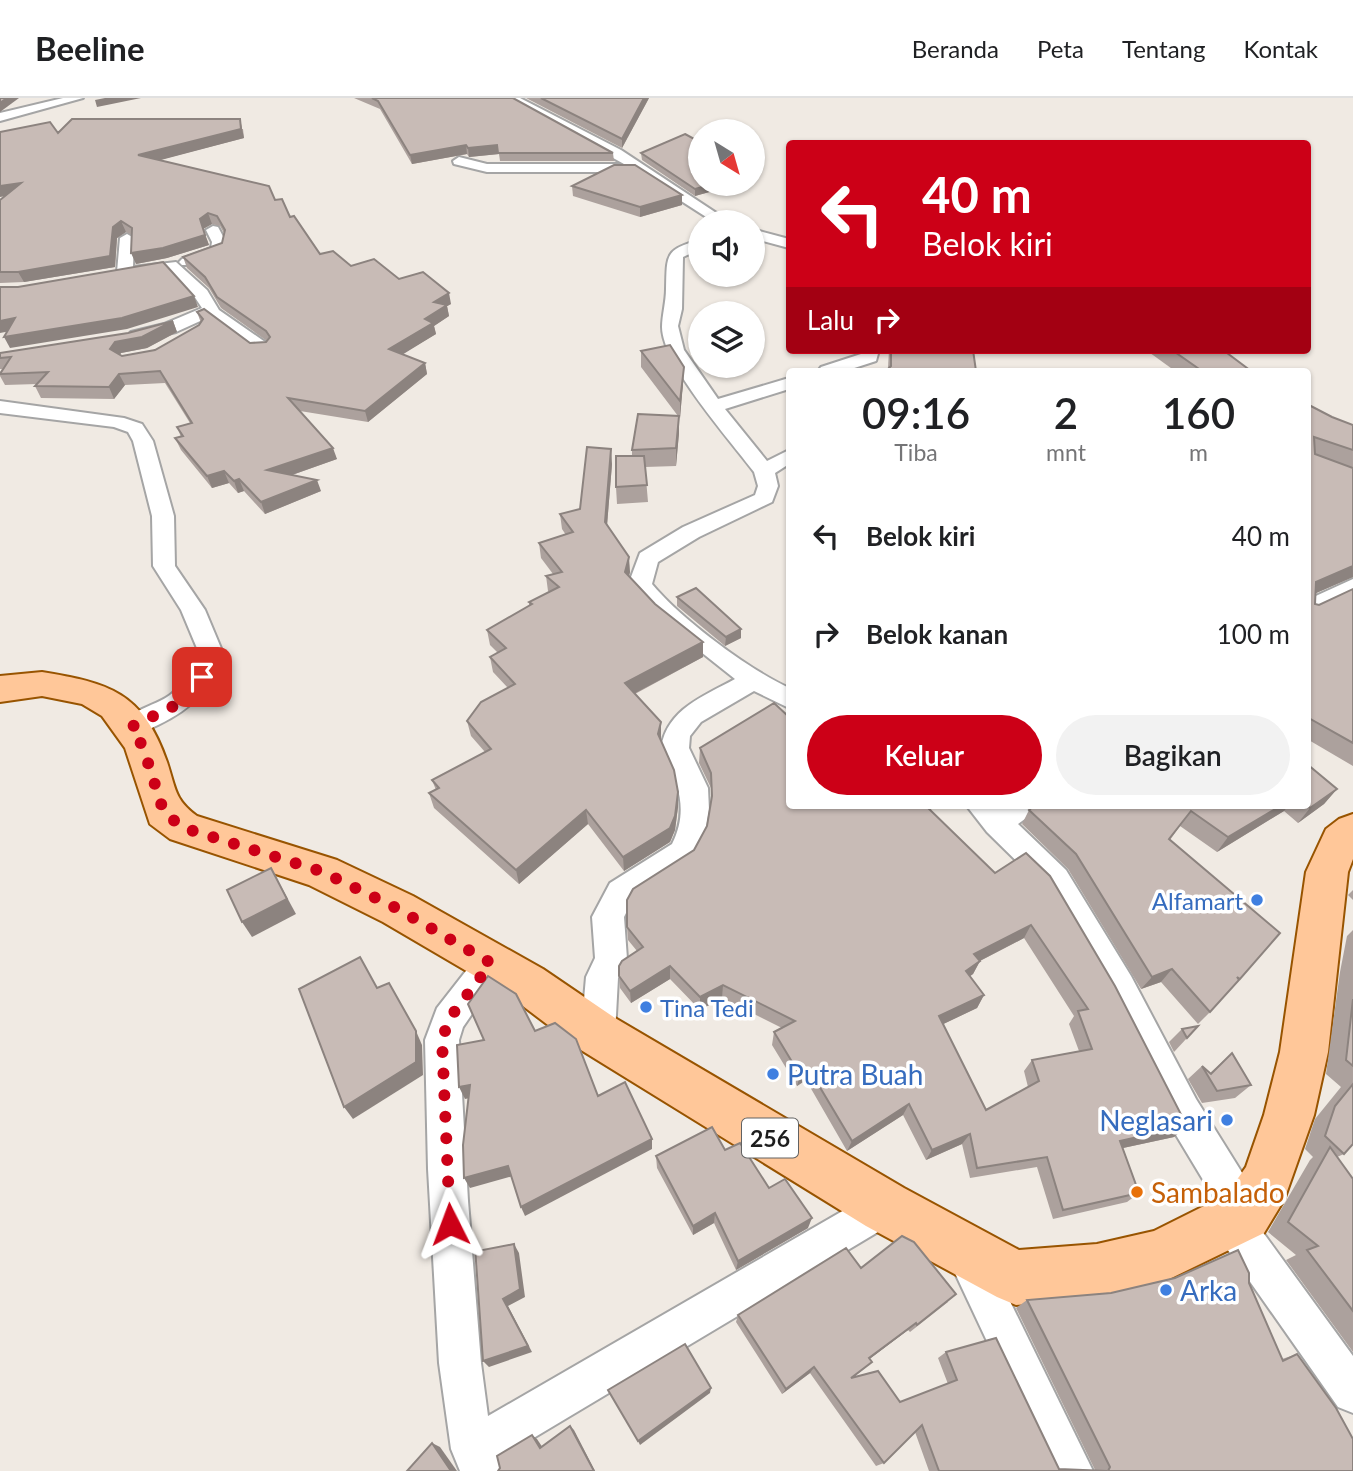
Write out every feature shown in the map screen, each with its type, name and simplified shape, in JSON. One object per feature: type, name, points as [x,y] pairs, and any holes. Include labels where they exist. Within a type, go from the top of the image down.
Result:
[{"type":"main road","name":"256","points":[[0,689],[42,684],[91,693],[115,708],[131,727],[143,747],[164,813],[184,828],[323,872],[398,909],[527,983],[598,1034],[885,1206],[966,1253],[1016,1278],[1097,1271],[1158,1256],[1238,1218]]},
{"type":"main road","points":[[1238,1218],[1266,1182],[1289,1115],[1304,1052],[1327,872],[1340,841],[1353,830]]},
{"type":"street","points":[[0,117],[77,98]]},
{"type":"street","points":[[511,98],[616,153],[704,210]]},
{"type":"street","points":[[459,161],[487,168],[638,168]]},
{"type":"street","points":[[127,238],[118,273],[171,265],[218,250],[219,242],[213,230]]},
{"type":"street","points":[[765,237],[786,243]]},
{"type":"street","points":[[688,249],[675,257],[674,309],[670,326],[674,349],[765,475],[768,486],[765,498],[691,532],[648,558],[640,585],[647,598],[755,679],[786,697]]},
{"type":"street","points":[[171,265],[201,293],[213,312],[262,348]]},
{"type":"street","points":[[117,341],[170,328],[213,312]]},
{"type":"street","points":[[167,347],[201,327],[213,312]]},
{"type":"street","points":[[838,368],[869,359]]},
{"type":"street","points":[[714,406],[786,384]]},
{"type":"street","points":[[0,407],[117,422],[135,428],[143,441],[163,516],[164,566],[193,610],[211,653],[202,677],[186,700],[131,727]]},
{"type":"street","points":[[765,475],[786,458]]},
{"type":"street","points":[[765,475],[786,485]]},
{"type":"street","points":[[1311,608],[1353,586]]},
{"type":"street","points":[[598,1034],[602,977],[611,959],[608,917],[621,892],[682,853],[689,839],[695,810],[694,788],[675,748],[677,734],[692,715],[755,679]]},
{"type":"street","points":[[1000,811],[1055,879],[1119,987],[1238,1218],[1353,1392]]},
{"type":"street","points":[[491,963],[449,1019],[442,1040],[450,1224],[461,1373],[464,1400],[478,1460],[885,1206]]},
{"type":"street","points":[[966,1253],[1071,1471]]},
{"type":"building","points":[[372,98],[513,98],[613,153],[498,153],[497,145],[468,148],[466,145],[410,155],[378,101]]},
{"type":"building","points":[[541,98],[644,98],[622,139]]},
{"type":"building","points":[[72,119],[240,119],[241,129],[138,155],[269,186],[275,200],[282,199],[290,217],[294,216],[320,254],[333,251],[351,266],[374,259],[399,279],[423,272],[449,293],[434,302],[447,305],[425,319],[433,323],[389,349],[425,363],[365,411],[288,398],[333,448],[267,470],[317,480],[261,502],[239,479],[234,481],[224,471],[207,476],[175,438],[183,436],[177,427],[192,423],[160,371],[119,374],[109,387],[35,386],[48,372],[0,374],[11,357],[0,358],[0,353],[128,333],[173,321],[142,337],[115,342],[110,349],[122,356],[155,350],[199,325],[203,319],[197,312],[204,309],[250,343],[266,342],[270,337],[266,331],[217,297],[205,277],[183,257],[222,243],[225,230],[217,216],[208,213],[200,219],[205,235],[163,248],[131,253],[132,228],[121,221],[113,227],[110,256],[18,272],[0,272],[0,200],[21,183],[0,186],[0,132],[50,122],[58,133]]},
{"type":"building","points":[[685,134],[688,136],[688,184],[641,153]]},
{"type":"building","points":[[614,165],[635,165],[682,195],[640,207],[572,186]]},
{"type":"building","points":[[163,262],[194,296],[122,318],[4,337],[15,318],[0,321],[0,287],[18,287]]},
{"type":"building","points":[[670,345],[684,367],[680,401],[641,351]]},
{"type":"building","points":[[891,354],[974,354],[976,368],[889,368]]},
{"type":"building","points":[[1178,354],[1228,354],[1247,368],[1198,368]]},
{"type":"building","points":[[1311,406],[1353,425],[1353,450],[1314,437],[1315,454],[1353,468],[1353,566],[1316,582],[1315,604],[1319,605],[1353,589],[1353,743],[1311,719]]},
{"type":"building","points":[[638,414],[679,416],[676,448],[632,450]]},
{"type":"building","points":[[587,447],[611,449],[605,522],[629,557],[625,572],[655,604],[703,642],[625,683],[661,722],[658,734],[674,770],[678,792],[675,816],[670,828],[623,857],[586,810],[516,870],[429,793],[439,788],[432,780],[491,749],[467,721],[481,702],[515,684],[490,657],[506,648],[487,630],[532,604],[529,602],[559,587],[546,576],[562,572],[539,543],[573,532],[560,514],[580,509]]},
{"type":"building","points":[[616,456],[644,456],[647,485],[616,487]]},
{"type":"building","points":[[696,588],[741,629],[726,637],[677,597]]},
{"type":"building","points":[[774,703],[786,714],[786,809],[929,809],[995,873],[1026,853],[1050,876],[1115,986],[1187,1126],[1120,1141],[1139,1193],[1063,1210],[1047,1157],[977,1168],[970,1134],[932,1150],[909,1104],[852,1141],[809,1069],[800,1075],[774,1032],[795,1021],[723,985],[700,997],[670,966],[630,991],[619,976],[619,966],[643,947],[627,927],[627,900],[633,889],[694,850],[707,826],[712,796],[711,773],[700,748]],"holes":[[[1031,925],[1088,1009],[1078,1011],[1092,1049],[1032,1060],[1039,1081],[986,1110],[939,1016],[984,995],[966,971],[980,961],[974,954]]]},
{"type":"building","points":[[1311,767],[1337,789],[1311,807]]},
{"type":"building","points":[[1275,809],[1228,837],[1191,811],[1169,839],[1280,933],[1240,979],[1237,977],[1239,980],[1210,1012],[1172,969],[1152,977],[1076,854],[1029,810]]},
{"type":"building","points":[[271,868],[287,899],[242,922],[227,890]]},
{"type":"building","points":[[360,957],[377,988],[389,983],[416,1031],[416,1062],[344,1107],[299,989]]},
{"type":"building","points":[[488,976],[516,994],[535,1031],[555,1023],[576,1039],[598,1096],[625,1082],[652,1139],[521,1207],[508,1166],[464,1178],[463,1145],[470,1085],[459,1087],[457,1045],[484,1040],[468,1004]]},
{"type":"building","points":[[1353,999],[1353,1066],[1346,1060]]},
{"type":"building","points":[[1198,1026],[1187,1038],[1182,1029]]},
{"type":"building","points":[[1232,1053],[1251,1085],[1217,1091],[1202,1066],[1211,1074]]},
{"type":"building","points":[[1353,1084],[1353,1144],[1344,1154],[1325,1136],[1335,1106]]},
{"type":"building","points":[[712,1127],[725,1150],[740,1143],[769,1188],[785,1179],[812,1218],[738,1261],[715,1213],[693,1226],[656,1156]]},
{"type":"building","points":[[1330,1147],[1353,1179],[1353,1311],[1307,1250],[1318,1246],[1288,1222]]},
{"type":"building","points":[[902,1236],[914,1242],[956,1294],[869,1358],[872,1362],[851,1378],[878,1371],[900,1402],[957,1380],[946,1352],[996,1338],[1059,1469],[1107,1471],[939,1471],[922,1425],[884,1463],[814,1367],[786,1389],[738,1315],[846,1248],[861,1268]]},
{"type":"building","points":[[514,1244],[520,1289],[503,1299],[528,1346],[483,1361],[475,1247],[478,1251]]},
{"type":"building","points":[[1238,1250],[1249,1273],[1249,1283],[1283,1361],[1297,1354],[1336,1408],[1353,1439],[1353,1471],[1108,1471],[1110,1467],[1027,1300],[1111,1293],[1175,1278]]},
{"type":"building","points":[[685,1344],[711,1388],[638,1441],[608,1390]]},
{"type":"building","points":[[570,1426],[594,1471],[498,1471],[500,1468],[497,1456],[532,1435],[540,1448]]},
{"type":"building","points":[[432,1443],[451,1471],[407,1471]]},
{"type":"place","name":"Alfamart","points":[[1257,900]]},
{"type":"place","name":"Tina Tedi","points":[[646,1007]]},
{"type":"place","name":"Putra Buah","points":[[773,1074]]},
{"type":"place","name":"Neglasari","points":[[1227,1120]]},
{"type":"place","name":"Sambalado","points":[[1137,1192]]},
{"type":"place","name":"Arka","points":[[1166,1290]]},
{"type":"route","points":[[202,677],[186,700],[131,727],[143,747],[164,813],[184,828],[323,872],[398,909],[491,963],[449,1019],[442,1040],[450,1224]]}]
